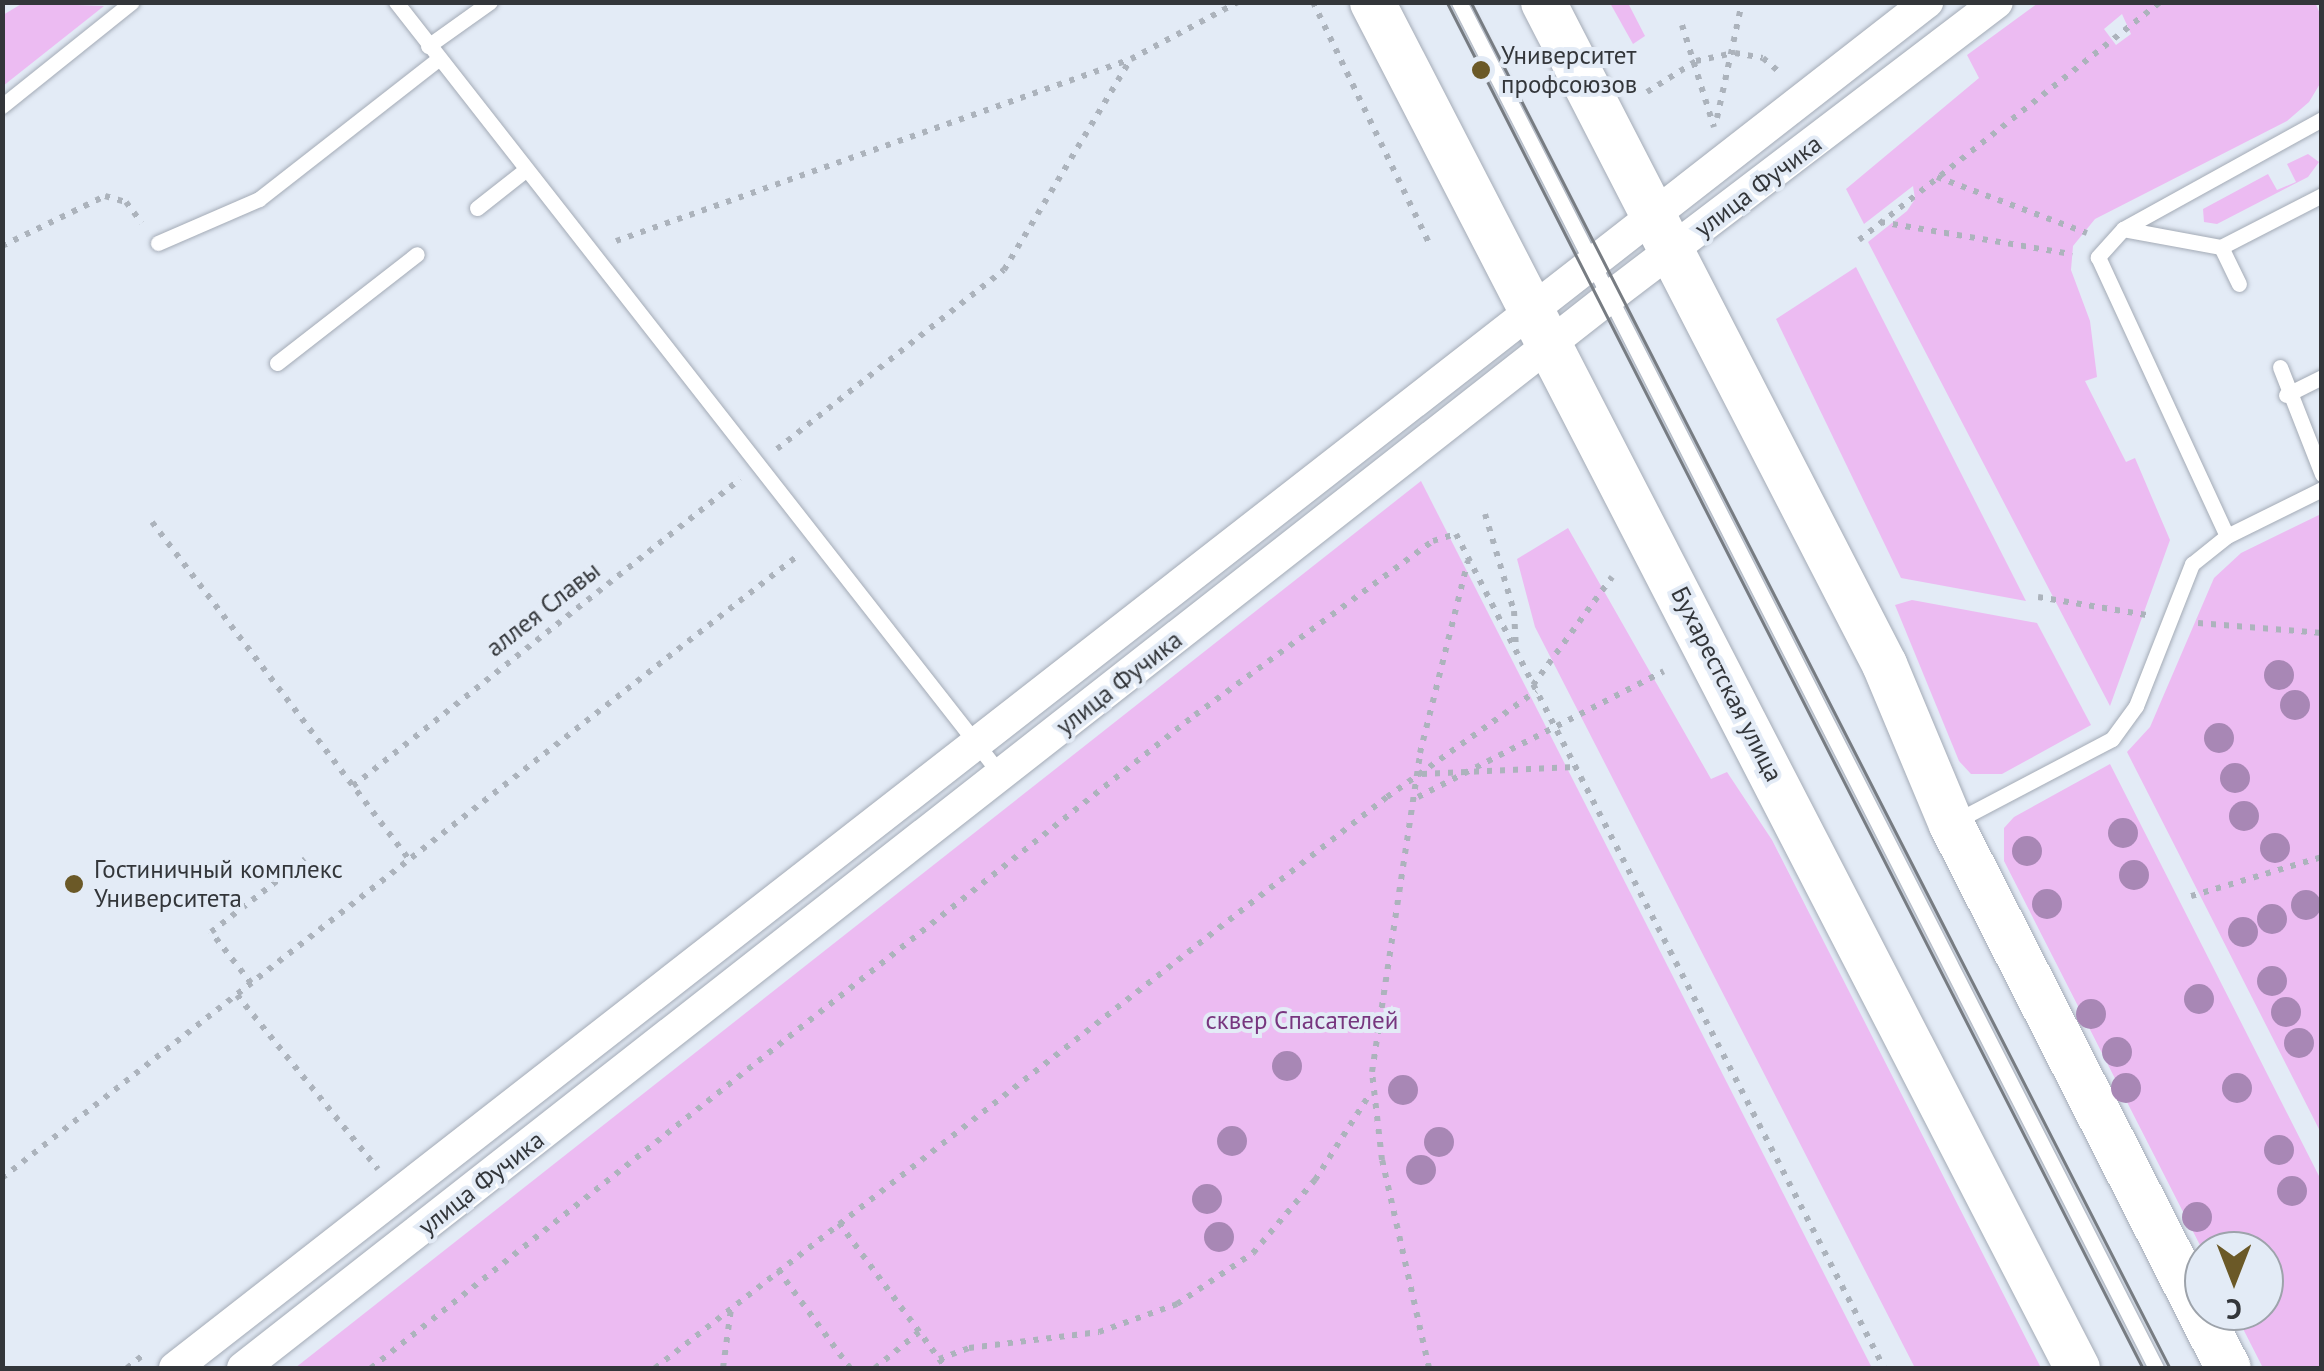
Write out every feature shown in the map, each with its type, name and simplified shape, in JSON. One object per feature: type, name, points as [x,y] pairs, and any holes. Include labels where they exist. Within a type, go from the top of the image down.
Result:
[{"type":"main road","name":"Бухарестская улица","points":[[1372,2],[2077,1368]]},
{"type":"main road","points":[[1544,2],[1884,664],[1950,824],[2228,1368]]},
{"type":"street","name":"улица Фучика","points":[[175,1368],[976,742],[1538,329],[1610,298],[1661,232],[1927,2]]},
{"type":"street","name":"улица Фучика","points":[[243,1368],[1002,775],[1538,329],[1591,262],[1661,232],[1998,2]]},
{"type":"lane","points":[[2,106],[132,2]]},
{"type":"lane","points":[[396,2],[587,252],[1002,775]]},
{"type":"lane","points":[[158,243],[260,199],[490,2]]},
{"type":"lane","points":[[1459,2],[2156,1368]]},
{"type":"lane","points":[[2227,536],[2098,257],[2123,229],[2322,119]]},
{"type":"lane","points":[[477,208],[524,171]]},
{"type":"lane","points":[[2123,229],[2220,246],[2322,195]]},
{"type":"lane","points":[[2220,246],[2239,284]]},
{"type":"lane","points":[[277,362],[417,254]]},
{"type":"lane","points":[[2280,367],[2286,395],[2322,474]]},
{"type":"lane","points":[[2286,395],[2322,377]]},
{"type":"lane","points":[[1950,824],[2112,738],[2136,706],[2192,564],[2227,536],[2322,488]]},
{"type":"path","points":[[587,252],[1131,58],[1238,2]]},
{"type":"path","points":[[1313,2],[1431,247]]},
{"type":"path","points":[[1682,25],[1714,128],[1736,53],[1742,2]]},
{"type":"path","points":[[1859,240],[2160,2]]},
{"type":"path","points":[[1647,92],[1696,60],[1736,53],[1763,58],[1782,76]]},
{"type":"path","name":"аллея Славы","points":[[353,786],[1004,270],[1131,58]]},
{"type":"path","points":[[1937,177],[2092,236]]},
{"type":"path","points":[[2,246],[112,196],[126,202],[158,243]]},
{"type":"path","points":[[1880,222],[2078,255]]},
{"type":"path","points":[[1485,514],[1514,610],[1516,652]]},
{"type":"path","points":[[152,522],[409,859]]},
{"type":"path","points":[[371,1368],[1195,715],[1432,541],[1456,534],[1884,1368]]},
{"type":"path","points":[[2,1178],[817,540]]},
{"type":"path","points":[[1429,1368],[1372,1091],[1377,1024],[1420,774],[1468,559]]},
{"type":"path","points":[[654,1368],[1534,688],[1612,577]]},
{"type":"path","points":[[1418,797],[1664,671]]},
{"type":"path","points":[[1420,774],[1575,767]]},
{"type":"path","points":[[2191,896],[2322,857]]},
{"type":"path","points":[[251,983],[211,932],[305,858]]},
{"type":"path","points":[[237,995],[374,1164]]},
{"type":"path","points":[[939,1359],[969,1348],[1099,1332],[1177,1304],[1253,1253],[1338,1149],[1372,1091]]},
{"type":"path","points":[[839,1223],[946,1368]]},
{"type":"path","points":[[778,1270],[850,1368]]},
{"type":"path","points":[[723,1368],[732,1308]]},
{"type":"path","points":[[874,1368],[919,1332]]},
{"type":"green space","points":[[2315,2],[2321,16],[2321,82],[2309,102],[2287,121],[2095,219],[2073,246],[2071,270],[2090,321],[2097,377],[2085,381],[2126,462],[2135,458],[2170,540],[2110,706],[1868,242],[1907,211],[1915,199],[1913,186],[1864,224],[1846,189],[1979,78],[1967,55],[2038,3]],"holes":[[[2122,14],[2131,34],[2116,45],[2104,29]]]},
{"type":"green space","points":[[23,3],[104,6],[3,86],[3,15]]},
{"type":"green space","points":[[1610,3],[1628,3],[1645,36],[1633,44]]},
{"type":"green space","points":[[2308,154],[2319,162],[2308,177],[2217,224],[2204,222],[2203,209],[2268,174],[2277,190],[2296,182],[2287,164]]},
{"type":"green space","points":[[1856,267],[2026,601],[1901,578],[1776,319]]},
{"type":"green space","name":"cквер Спасателей","points":[[1421,481],[1872,1368],[295,1368]]},
{"type":"green space","points":[[2321,514],[2321,1133],[2127,752],[2150,727],[2214,578],[2241,553]]},
{"type":"green space","points":[[1568,528],[1711,779],[1727,772],[1772,840],[2041,1368],[1915,1368],[1535,627],[1517,559]]},
{"type":"green space","points":[[1912,600],[2037,623],[2091,725],[2002,774],[1971,774],[1959,761],[1895,605]]},
{"type":"green space","points":[[2110,764],[2321,1180],[2321,1368],[2263,1368],[2244,1331],[2284,1331],[2284,1231],[2193,1231],[2004,861],[2004,828],[2014,817]]},
{"type":"tram line","points":[[1447,2],[2143,1368]]},
{"type":"tram line","points":[[1471,2],[2170,1368]]},
{"type":"place","name":"Университет профсоюзов","points":[[1481,70]]},
{"type":"place","name":"Гостиничный комплекс Университета","points":[[74,884]]}]
